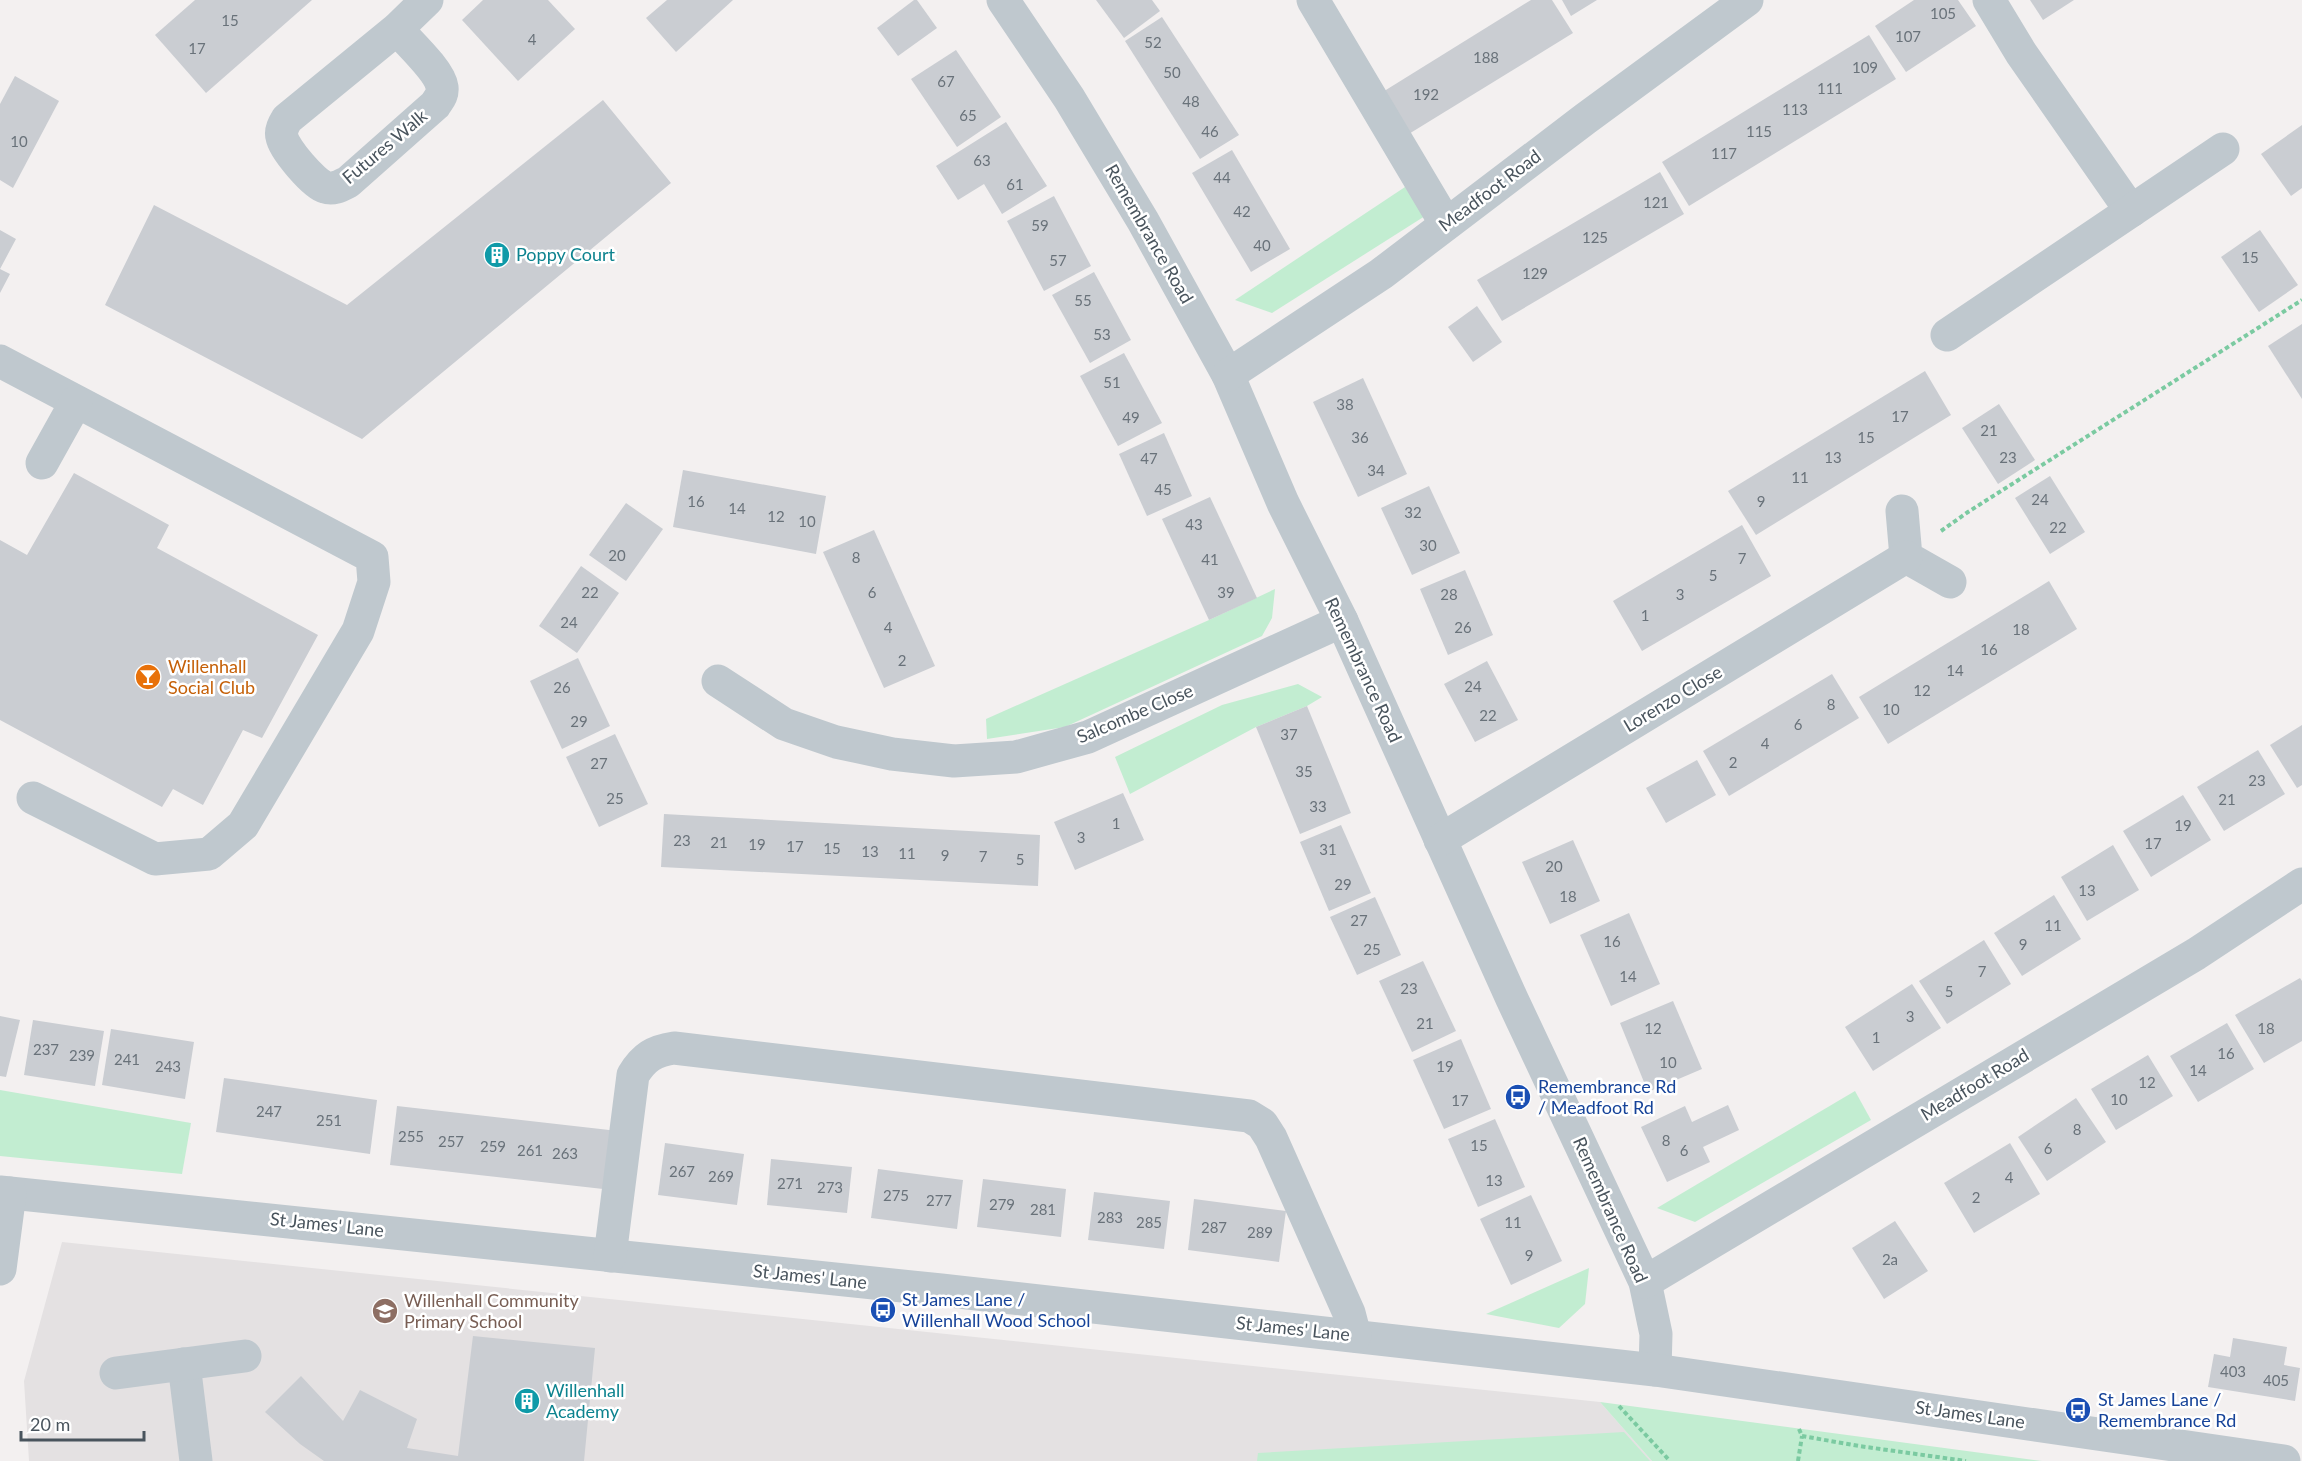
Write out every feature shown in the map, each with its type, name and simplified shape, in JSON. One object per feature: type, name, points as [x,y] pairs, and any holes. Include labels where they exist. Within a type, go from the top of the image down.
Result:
[{"type":"street","name":"Futures Walk","points":[[397,28],[437,76],[442,86],[441,97],[435,105],[348,182],[336,188],[319,185],[287,148],[281,136],[283,126],[288,119],[427,0]]},
{"type":"street","name":"Remembrance Road","points":[[1003,0],[1069,98],[1143,221],[1228,375],[1283,503],[1342,621],[1440,840],[1645,1282],[1656,1334],[1655,1370]]},
{"type":"street","points":[[1313,0],[1446,224]]},
{"type":"street","name":"Meadfoot Road","points":[[1228,375],[1381,274],[1585,119],[1747,0]]},
{"type":"street","points":[[1989,0],[2021,53],[2131,211]]},
{"type":"street","points":[[1947,335],[2223,149]]},
{"type":"street","points":[[0,361],[372,557],[374,582],[358,631],[243,825],[209,854],[155,859],[33,798]]},
{"type":"street","points":[[42,463],[76,402]]},
{"type":"street","points":[[1902,511],[1906,557],[1950,582]]},
{"type":"street","name":"Lorenzo Close","points":[[1440,840],[1906,557]]},
{"type":"street","name":"Salcombe Close","points":[[718,681],[784,724],[836,742],[892,754],[954,761],[1016,757],[1088,737],[1342,621]]},
{"type":"street","name":"Meadfoot Road","points":[[1645,1282],[2196,954],[2302,885]]},
{"type":"street","points":[[610,1256],[633,1075],[642,1060],[656,1051],[674,1048],[1249,1116],[1262,1124],[1271,1138],[1349,1314],[1355,1336]]},
{"type":"street","points":[[0,1269],[5,1193]]},
{"type":"street","name":"St James' Lane","points":[[5,1193],[941,1290],[1655,1370]]},
{"type":"street","points":[[116,1373],[245,1356]]},
{"type":"street","points":[[184,1364],[196,1461]]},
{"type":"street","name":"St James Lane","points":[[1655,1370],[2284,1461]]},
{"type":"path","points":[[1906,557],[1968,512],[2302,300]]},
{"type":"path","points":[[1578,1361],[1670,1461]]},
{"type":"path","points":[[1798,1461],[1802,1436]]},
{"type":"shaded area","name":"Willenhall Community Primary School","points":[[62,1242],[1600,1402],[1652,1461],[29,1461],[24,1381]]},
{"type":"green space","points":[[1405,187],[1425,216],[1272,313],[1235,300]]},
{"type":"green space","points":[[1275,589],[1272,618],[1262,636],[1065,727],[987,739],[986,719]]},
{"type":"green space","points":[[1298,684],[1322,697],[1307,706],[1256,727],[1130,794],[1115,757],[1222,705]]},
{"type":"green space","points":[[0,1090],[191,1123],[182,1174],[0,1156]]},
{"type":"green space","points":[[1855,1091],[1871,1120],[1695,1222],[1657,1208]]},
{"type":"green space","points":[[1589,1268],[1585,1304],[1559,1328],[1486,1314]]},
{"type":"green space","points":[[1600,1402],[2042,1461],[1652,1461]]},
{"type":"green space","points":[[1624,1432],[1650,1461],[1257,1461],[1258,1453]]},
{"type":"building","points":[[195,0],[312,0],[206,93],[155,35]]},
{"type":"building","points":[[483,0],[548,0],[575,29],[518,81],[462,20]]},
{"type":"building","points":[[667,0],[733,0],[676,52],[646,18]]},
{"type":"building","points":[[917,0],[937,28],[898,56],[877,28]]},
{"type":"building","points":[[1096,0],[1152,0],[1160,11],[1124,38]]},
{"type":"building","points":[[1531,0],[1552,0],[1573,33],[1399,140],[1373,98]]},
{"type":"building","points":[[1562,0],[1597,0],[1571,16]]},
{"type":"building","points":[[1914,0],[1958,0],[1976,26],[1906,72],[1875,26]]},
{"type":"building","points":[[2030,0],[2074,0],[2043,20]]},
{"type":"building","points":[[1162,17],[1239,135],[1200,159],[1125,41]]},
{"type":"building","points":[[1869,35],[1896,79],[1689,206],[1662,162]]},
{"type":"building","points":[[956,50],[1001,117],[957,147],[911,79]]},
{"type":"building","points":[[15,76],[59,101],[13,188],[0,180],[0,104]]},
{"type":"building","name":"Poppy Court","points":[[603,100],[671,183],[362,439],[105,305],[154,205],[347,305]]},
{"type":"building","points":[[1006,122],[1047,186],[1002,214],[984,184],[958,200],[936,166]]},
{"type":"building","points":[[2302,125],[2302,188],[2291,196],[2261,154]]},
{"type":"building","points":[[1232,150],[1290,249],[1251,272],[1192,173]]},
{"type":"building","points":[[1660,172],[1684,214],[1502,321],[1477,280]]},
{"type":"building","points":[[1054,196],[1091,266],[1044,291],[1007,221]]},
{"type":"building","points":[[0,230],[16,239],[0,269]]},
{"type":"building","points":[[2260,230],[2298,285],[2259,312],[2221,257]]},
{"type":"building","points":[[0,269],[10,274],[0,293]]},
{"type":"building","points":[[1094,272],[1131,340],[1090,363],[1052,295]]},
{"type":"building","points":[[1477,306],[1502,342],[1473,362],[1448,327]]},
{"type":"building","points":[[2302,324],[2302,399],[2268,346]]},
{"type":"building","points":[[1124,353],[1162,423],[1118,446],[1080,376]]},
{"type":"building","points":[[1925,371],[1951,415],[1756,535],[1728,491]]},
{"type":"building","points":[[1363,378],[1407,474],[1358,497],[1313,402]]},
{"type":"building","points":[[1999,404],[2035,460],[1998,484],[1962,428]]},
{"type":"building","points":[[1164,433],[1192,496],[1147,516],[1119,454]]},
{"type":"building","points":[[683,470],[826,496],[816,554],[673,527]]},
{"type":"building","name":"Willenhall Social Club","points":[[74,473],[169,525],[157,548],[318,635],[262,738],[243,730],[203,805],[173,789],[162,807],[0,720],[0,540],[27,555]]},
{"type":"building","points":[[2050,476],[2085,532],[2050,554],[2015,498]]},
{"type":"building","points":[[1429,486],[1460,553],[1412,575],[1381,508]]},
{"type":"building","points":[[1210,497],[1257,598],[1209,620],[1162,519]]},
{"type":"building","points":[[626,503],[663,529],[626,581],[589,555]]},
{"type":"building","points":[[1742,525],[1771,576],[1642,651],[1613,601]]},
{"type":"building","points":[[874,530],[935,666],[884,688],[823,552]]},
{"type":"building","points":[[581,566],[619,593],[577,653],[539,626]]},
{"type":"building","points":[[1465,570],[1493,635],[1448,655],[1420,589]]},
{"type":"building","points":[[2049,581],[2077,629],[1888,744],[1859,697]]},
{"type":"building","points":[[578,658],[610,726],[562,749],[530,681]]},
{"type":"building","points":[[1487,661],[1518,720],[1475,742],[1444,684]]},
{"type":"building","points":[[1832,674],[1859,718],[1729,796],[1703,751]]},
{"type":"building","points":[[1307,706],[1351,813],[1300,834],[1256,727]]},
{"type":"building","points":[[2302,725],[2302,785],[2297,788],[2270,745]]},
{"type":"building","points":[[615,734],[648,804],[599,827],[566,757]]},
{"type":"building","points":[[2258,750],[2285,794],[2224,831],[2197,787]]},
{"type":"building","points":[[1697,760],[1716,795],[1666,823],[1646,788]]},
{"type":"building","points":[[1123,793],[1144,840],[1075,870],[1054,822]]},
{"type":"building","points":[[2183,795],[2211,840],[2151,877],[2123,831]]},
{"type":"building","points":[[664,814],[1040,835],[1038,886],[661,867]]},
{"type":"building","points":[[1341,825],[1371,893],[1329,911],[1300,842]]},
{"type":"building","points":[[1573,840],[1600,901],[1550,924],[1522,862]]},
{"type":"building","points":[[2113,845],[2139,890],[2087,921],[2061,877]]},
{"type":"building","points":[[2054,895],[2081,939],[2022,976],[1994,933]]},
{"type":"building","points":[[1375,897],[1401,955],[1357,975],[1330,917]]},
{"type":"building","points":[[1629,913],[1660,984],[1611,1006],[1580,935]]},
{"type":"building","points":[[1984,940],[2011,984],[1947,1024],[1919,981]]},
{"type":"building","points":[[1423,961],[1456,1031],[1412,1052],[1379,981]]},
{"type":"building","points":[[2300,978],[2302,981],[2302,1041],[2264,1063],[2235,1015]]},
{"type":"building","points":[[1912,984],[1941,1028],[1873,1071],[1845,1027]]},
{"type":"building","points":[[1673,1001],[1702,1069],[1648,1092],[1620,1023]]},
{"type":"building","points":[[0,1016],[20,1020],[6,1077],[0,1076]]},
{"type":"building","points":[[33,1020],[104,1031],[95,1086],[24,1075]]},
{"type":"building","points":[[2227,1023],[2254,1069],[2198,1102],[2170,1056]]},
{"type":"building","points":[[111,1029],[194,1042],[185,1099],[102,1085]]},
{"type":"building","points":[[1461,1039],[1491,1109],[1444,1129],[1413,1060]]},
{"type":"building","points":[[2148,1055],[2173,1096],[2116,1130],[2091,1089]]},
{"type":"building","points":[[224,1078],[377,1100],[370,1154],[216,1132]]},
{"type":"building","points":[[2076,1098],[2106,1142],[2047,1181],[2018,1137]]},
{"type":"building","points":[[1728,1105],[1739,1130],[1703,1147],[1710,1162],[1667,1182],[1641,1127],[1685,1106],[1692,1122]]},
{"type":"building","points":[[397,1106],[618,1131],[612,1190],[390,1165]]},
{"type":"building","points":[[1495,1119],[1525,1187],[1478,1207],[1448,1139]]},
{"type":"building","points":[[665,1143],[744,1154],[737,1205],[658,1195]]},
{"type":"building","points":[[2010,1143],[2040,1194],[1974,1233],[1944,1183]]},
{"type":"building","points":[[771,1159],[852,1167],[847,1213],[767,1205]]},
{"type":"building","points":[[878,1169],[963,1180],[957,1229],[871,1218]]},
{"type":"building","points":[[983,1179],[1066,1189],[1061,1237],[977,1227]]},
{"type":"building","points":[[1094,1192],[1170,1201],[1164,1249],[1088,1240]]},
{"type":"building","points":[[1531,1195],[1562,1261],[1511,1285],[1480,1219]]},
{"type":"building","points":[[1194,1199],[1286,1211],[1279,1262],[1188,1250]]},
{"type":"building","points":[[1895,1221],[1928,1271],[1884,1299],[1852,1248]]},
{"type":"building","name":"Willenhall Academy","points":[[473,1336],[595,1348],[584,1461],[324,1461],[300,1444],[265,1412],[301,1376],[343,1421],[360,1390],[417,1419],[407,1448],[458,1456]]},
{"type":"building","points":[[2233,1338],[2287,1347],[2284,1365],[2300,1368],[2295,1401],[2208,1387],[2214,1354],[2230,1357]]},
{"type":"place","name":"Poppy Court","points":[[497,255]]},
{"type":"place","name":"Willenhall Social Club","points":[[148,677]]},
{"type":"place","name":"Remembrance Rd / Meadfoot Rd","points":[[1518,1097]]},
{"type":"place","name":"St James Lane / Willenhall Wood School","points":[[883,1310]]},
{"type":"place","name":"Willenhall Community Primary School","points":[[385,1311]]},
{"type":"place","name":"Willenhall Academy","points":[[527,1401]]},
{"type":"place","name":"St James Lane / Remembrance Rd","points":[[2078,1410]]}]
